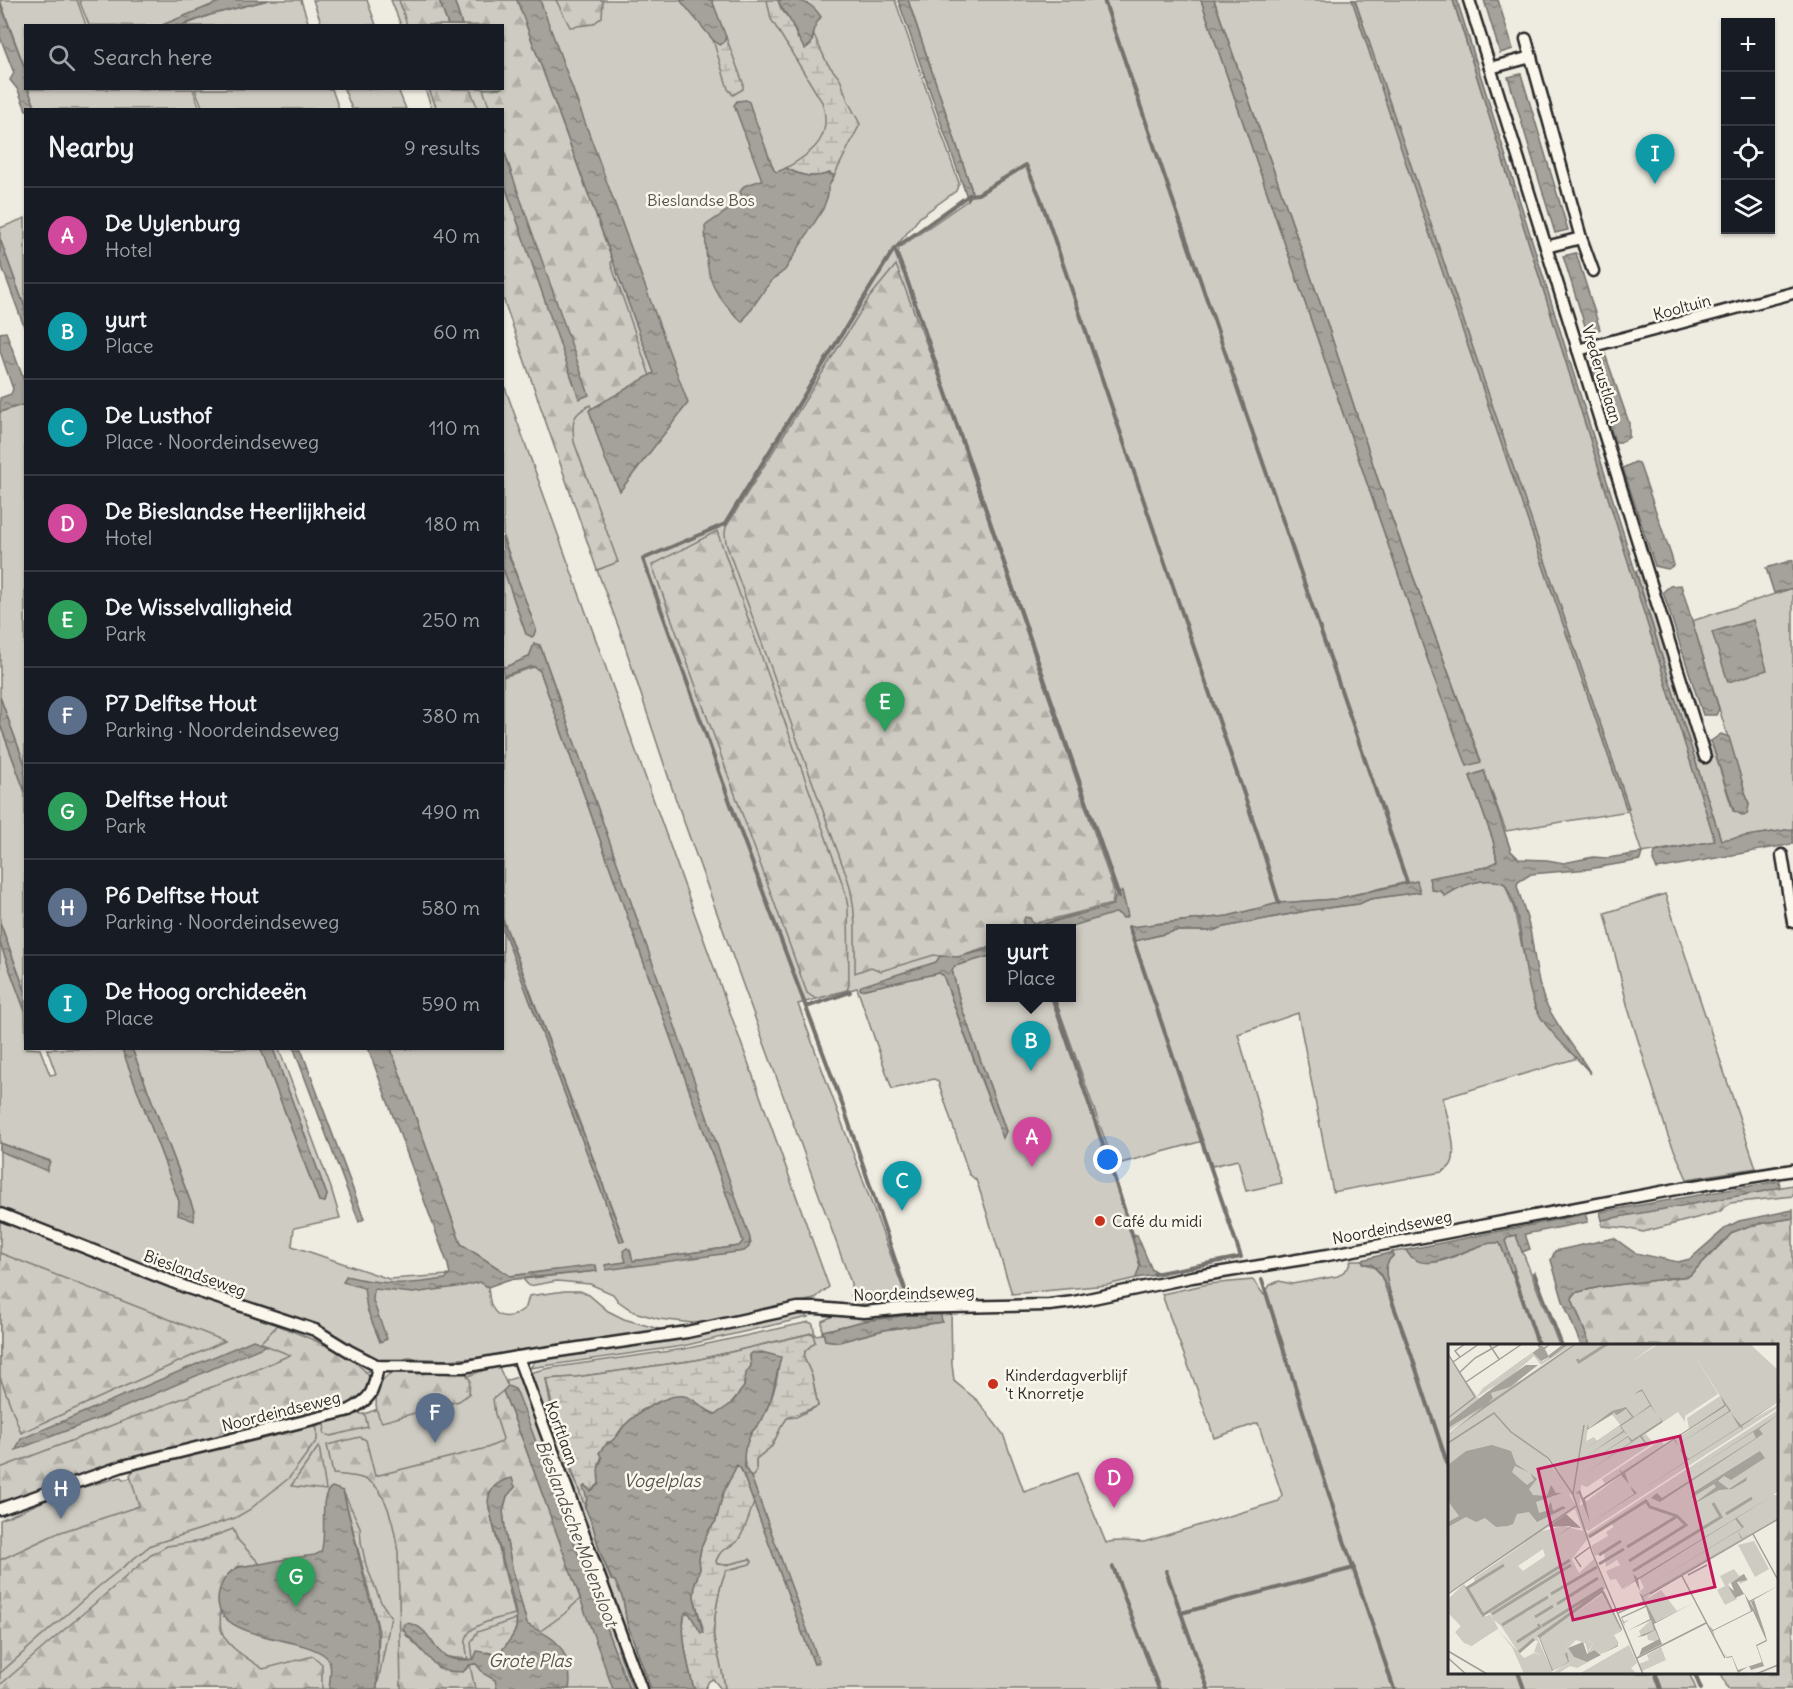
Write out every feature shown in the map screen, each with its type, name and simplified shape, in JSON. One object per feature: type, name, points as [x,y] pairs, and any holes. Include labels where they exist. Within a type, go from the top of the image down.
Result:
[{"type":"street","name":"Vrederustlaan","points":[[1469,0],[1705,758]]},
{"type":"street","points":[[1526,39],[1581,238],[1593,271]]},
{"type":"street","points":[[1490,68],[1531,57]]},
{"type":"street","points":[[1546,247],[1581,238]]},
{"type":"street","name":"Kooltuin","points":[[1578,350],[1793,293]]},
{"type":"street","points":[[1782,855],[1793,922]]},
{"type":"street","name":"Noordeindseweg","points":[[0,1509],[123,1466],[350,1410],[364,1402],[372,1393],[378,1366],[463,1367],[687,1332],[798,1308],[864,1312],[905,1308],[1049,1305],[1074,1302],[1192,1277],[1328,1255],[1682,1188],[1793,1170]]},
{"type":"street","name":"Bieslandseweg","points":[[0,1214],[188,1288],[315,1330],[378,1366]]},
{"type":"street","name":"Korftlaan","points":[[518,1357],[641,1689]]},
{"type":"green space","points":[[0,0],[77,0],[86,24],[24,24],[24,66]]},
{"type":"green space","points":[[79,0],[224,0],[167,24],[89,24]]},
{"type":"green space","points":[[268,0],[301,0],[309,24],[187,24],[210,15]]},
{"type":"green space","points":[[313,0],[367,0],[376,24],[322,24]]},
{"type":"green space","name":"Bieslandse Bos","points":[[391,0],[895,0],[959,183],[956,191],[920,217],[894,249],[897,257],[899,248],[968,200],[972,194],[908,0],[1201,0],[1434,678],[1481,761],[1380,486],[1325,317],[1214,0],[1453,0],[1716,841],[1642,853],[1628,811],[1506,831],[1484,771],[1470,776],[1493,840],[1497,862],[1487,867],[1429,878],[1432,890],[1441,891],[1445,896],[1474,882],[1498,881],[1505,884],[1514,909],[1535,1008],[1557,1037],[1578,1058],[1443,1098],[1454,1152],[1450,1166],[1442,1172],[1333,1192],[1298,1013],[1238,1034],[1282,1183],[1246,1191],[1238,1160],[1212,1166],[1203,1141],[1114,1165],[1056,1002],[1076,1002],[1076,924],[1120,909],[1118,901],[1043,924],[986,924],[986,948],[860,988],[861,990],[939,973],[943,975],[1003,1137],[1006,1131],[961,1006],[952,970],[954,966],[986,957],[986,1002],[1052,1002],[1111,1167],[1140,1266],[1136,1278],[1107,1285],[1012,1294],[979,1188],[976,1180],[969,1174],[938,1081],[934,1079],[892,1089],[857,988],[798,1004],[908,1302],[864,1305],[851,1296],[851,1283],[675,797],[620,631],[597,570],[603,568],[504,299],[504,108],[432,108],[425,90],[504,90],[504,24],[401,24]],"holes":[[[1407,882],[1420,892],[1370,899],[1359,904],[1311,910],[1212,931],[1176,931],[1135,941],[1154,924],[1228,916],[1279,903],[1335,899]]]},
{"type":"green space","points":[[399,0],[439,0],[448,24],[407,24]]},
{"type":"green space","points":[[454,0],[517,0],[612,259],[611,264],[650,376],[594,415],[590,405],[579,412],[574,419],[574,442],[618,562],[597,570],[504,301],[504,183],[580,399],[504,149],[504,108],[490,108],[483,90],[504,90],[504,24],[462,24]]},
{"type":"green space","points":[[556,0],[603,0],[602,17],[593,24],[570,27]]},
{"type":"green space","points":[[767,0],[778,0],[798,39],[811,44],[814,35],[827,63],[840,79],[860,124],[834,176],[830,173],[807,176],[786,168],[805,156],[819,142],[825,125],[825,114],[822,102],[771,19]]},
{"type":"green space","points":[[726,37],[743,83],[743,89],[733,95],[728,89],[713,40],[720,45]]},
{"type":"green space","points":[[28,90],[193,90],[200,108],[36,108]]},
{"type":"green space","points":[[195,90],[332,90],[339,108],[203,108]]},
{"type":"green space","points":[[344,90],[398,90],[406,108],[352,108]]},
{"type":"green space","points":[[429,90],[470,90],[478,108],[437,108]]},
{"type":"green space","points":[[24,218],[24,305],[0,239],[0,228]]},
{"type":"green space","points":[[896,265],[943,387],[1114,891],[1112,904],[1033,924],[986,924],[986,948],[958,957],[934,955],[881,971],[871,967],[855,973],[854,914],[848,880],[734,566],[725,533],[726,527],[869,298]]},
{"type":"green space","points":[[504,385],[829,1287],[814,1299],[701,1324],[659,1319],[634,1312],[618,1301],[613,1294],[590,1284],[557,1281],[529,1286],[523,1279],[597,1271],[554,1270],[510,1276],[461,1244],[391,1050],[504,1050],[504,932],[620,1241],[624,1240],[504,922],[504,677],[534,667],[540,671],[743,1241],[740,1246],[632,1261],[630,1250],[626,1262],[606,1265],[744,1251],[751,1243],[540,645],[534,644],[529,657],[504,668],[504,571],[526,634],[536,630],[504,540]]},
{"type":"green space","points":[[24,404],[24,762],[0,697],[0,412]]},
{"type":"green space","points":[[717,531],[845,891],[848,907],[849,985],[847,990],[816,999],[807,993],[652,565]]},
{"type":"green space","points":[[1642,569],[1702,761],[1709,761],[1705,742],[1711,741],[1733,811],[1749,805],[1692,621],[1793,588],[1793,829],[1721,840],[1636,571]]},
{"type":"green space","points":[[0,724],[24,789],[24,988],[0,922]]},
{"type":"green space","points":[[1665,894],[1756,1168],[1687,1179],[1668,1136],[1628,1008],[1605,913]]},
{"type":"green space","points":[[0,943],[24,1008],[24,1050],[40,1050],[50,1075],[56,1074],[47,1050],[122,1050],[179,1201],[179,1208],[194,1211],[132,1050],[261,1050],[319,1201],[325,1202],[327,1195],[273,1050],[279,1050],[340,1218],[294,1228],[292,1246],[389,1279],[448,1275],[451,1287],[480,1282],[488,1287],[490,1303],[499,1315],[513,1315],[522,1310],[526,1307],[529,1296],[580,1291],[589,1295],[608,1311],[624,1319],[669,1332],[495,1356],[448,1360],[408,1358],[215,1422],[0,1479],[0,1148],[50,1161],[0,1143]]},
{"type":"green space","points":[[1793,1185],[1793,1196],[1730,1203],[1719,1212],[1643,1232],[1602,1226],[1602,1220]]},
{"type":"green space","points":[[1793,1218],[1793,1689],[1728,1689],[1721,1674],[1778,1674],[1778,1344],[1590,1344],[1572,1299],[1574,1293],[1600,1287],[1689,1276],[1733,1232],[1749,1226]]},
{"type":"green space","points":[[1516,1235],[1559,1344],[1448,1344],[1448,1674],[1689,1674],[1696,1689],[725,1689],[714,1639],[717,1603],[727,1570],[739,1567],[750,1559],[726,1565],[717,1564],[716,1561],[721,1551],[735,1543],[754,1503],[814,1664],[818,1662],[751,1477],[756,1471],[756,1459],[772,1446],[787,1418],[796,1417],[818,1406],[812,1376],[804,1358],[805,1351],[815,1342],[812,1333],[696,1360],[546,1379],[550,1402],[567,1460],[611,1580],[615,1581],[623,1599],[627,1623],[651,1689],[644,1689],[529,1376],[533,1372],[550,1368],[684,1349],[809,1322],[813,1324],[815,1335],[822,1334],[822,1321],[833,1316],[856,1317],[943,1312],[942,1315],[951,1314],[954,1381],[978,1401],[1003,1434],[1024,1492],[1077,1473],[1106,1543],[1144,1542],[1279,1501],[1282,1495],[1258,1423],[1214,1438],[1162,1294],[1208,1284],[1253,1280],[1264,1295],[1270,1285],[1279,1281],[1292,1284],[1338,1276],[1348,1268],[1351,1260],[1362,1260],[1364,1264],[1374,1267],[1380,1274],[1387,1293],[1390,1292],[1386,1268],[1393,1252],[1406,1250],[1414,1258],[1436,1262],[1484,1245],[1500,1243],[1511,1271],[1514,1270],[1505,1241],[1508,1237]],"holes":[[[920,1315],[941,1315],[941,1322],[884,1330],[839,1342],[825,1340],[823,1331],[864,1321]]]},
{"type":"green space","points":[[0,1253],[225,1341],[21,1433],[0,1377]]},
{"type":"green space","points":[[803,1313],[808,1317],[683,1346],[530,1368],[537,1359],[682,1339]]},
{"type":"green space","points":[[278,1325],[340,1352],[361,1367],[369,1376],[366,1390],[351,1405],[130,1462],[0,1504],[0,1468],[290,1355],[260,1343]]},
{"type":"green space","points":[[813,1333],[815,1342],[805,1351],[804,1358],[812,1376],[818,1406],[787,1418],[772,1446],[756,1459],[756,1471],[753,1476],[751,1477],[745,1466],[745,1449],[749,1437],[764,1416],[773,1394],[780,1357],[761,1352],[750,1355],[751,1366],[744,1381],[744,1387],[726,1409],[716,1414],[708,1412],[690,1398],[643,1409],[622,1428],[612,1442],[607,1442],[599,1464],[599,1484],[591,1491],[585,1486],[587,1498],[585,1507],[557,1426],[546,1379],[696,1360]]},
{"type":"green space","points":[[498,1365],[507,1385],[507,1380],[518,1377],[522,1382],[619,1645],[618,1650],[632,1689],[629,1689],[515,1389],[621,1689],[0,1689],[0,1520],[65,1492],[121,1477],[123,1480],[221,1450],[356,1417]]},
{"type":"green space","points":[[411,1371],[465,1372],[470,1380],[469,1394],[459,1401],[382,1422],[376,1405],[379,1385],[390,1374]]},
{"type":"green space","points":[[503,1391],[581,1598],[539,1632],[527,1624],[513,1572],[503,1511],[507,1496],[515,1487],[489,1492],[489,1508],[515,1614],[486,1622],[472,1629],[466,1640],[468,1659],[447,1657],[439,1652],[432,1641],[406,1635],[420,1648],[465,1670],[470,1665],[475,1689],[401,1689],[398,1552],[386,1503],[370,1482],[333,1474],[327,1445],[360,1437],[366,1440],[375,1476],[487,1448],[503,1439],[493,1399]]},
{"type":"green space","points":[[358,1413],[365,1415],[368,1427],[331,1436],[324,1434],[325,1422]]},
{"type":"green space","points":[[311,1423],[317,1429],[317,1440],[289,1478],[249,1510],[235,1518],[151,1545],[98,1587],[0,1673],[0,1560],[58,1533],[139,1506],[130,1475],[136,1467]]},
{"type":"green space","points":[[319,1446],[326,1490],[291,1486]]},
{"type":"green space","points":[[737,1465],[741,1469],[754,1503],[739,1539],[723,1550],[716,1561],[717,1564],[726,1565],[750,1559],[752,1561],[750,1564],[727,1570],[719,1592],[714,1639],[725,1689],[721,1689],[713,1679],[709,1681],[705,1689],[694,1689],[685,1651],[683,1621],[685,1613],[689,1612],[701,1633],[703,1629],[694,1597],[695,1583],[700,1569],[701,1548],[716,1521],[723,1493]]},
{"type":"green space","points":[[343,1491],[360,1527],[366,1565],[381,1602],[391,1617],[377,1687],[379,1631]]},
{"type":"green space","points":[[233,1529],[238,1540],[260,1564],[238,1567],[219,1605],[220,1626],[224,1636],[238,1652],[263,1669],[313,1656],[322,1664],[322,1689],[0,1689],[0,1685],[151,1555],[167,1546],[201,1541]]},
{"type":"green space","points":[[516,1619],[514,1634],[498,1655],[487,1652],[473,1659],[471,1643],[477,1632]]},
{"type":"water","points":[[224,0],[268,0],[185,24],[164,24]]},
{"type":"water","points":[[439,0],[454,0],[462,24],[448,24]]},
{"type":"water","points":[[517,0],[540,0],[688,403],[620,491],[605,459],[589,410],[654,373]]},
{"type":"water","points":[[680,0],[712,0],[726,37],[724,42],[720,45],[713,40]]},
{"type":"water","points":[[778,0],[804,2],[813,7],[821,17],[816,24],[811,44],[805,49],[791,22]]},
{"type":"water","points":[[898,0],[908,0],[971,188],[972,194],[968,200]]},
{"type":"water","points":[[1201,0],[1214,0],[1325,317],[1380,486],[1481,762],[1467,766],[1434,678]]},
{"type":"water","points":[[1352,0],[1355,0],[1629,808],[1626,808],[1423,215]]},
{"type":"water","points":[[1453,0],[1457,0],[1721,840],[1793,829],[1793,844],[1657,869],[1653,861],[1655,852],[1715,841]]},
{"type":"water","points":[[1484,0],[1498,0],[1513,49],[1500,53]]},
{"type":"water","points":[[0,3],[24,66],[24,90],[28,90],[36,108],[25,108],[18,90],[10,80],[14,73],[0,37]]},
{"type":"water","points":[[1521,74],[1568,230],[1555,233],[1508,77]]},
{"type":"water","points":[[737,101],[749,102],[774,170],[777,172],[786,168],[807,176],[830,173],[834,176],[828,188],[823,209],[785,270],[771,281],[742,322],[721,299],[711,279],[708,269],[705,226],[744,199],[740,192],[744,186],[762,180],[734,105]]},
{"type":"water","points":[[504,152],[589,395],[579,399],[504,183]]},
{"type":"water","points":[[0,239],[24,305],[24,326],[0,261]]},
{"type":"water","points":[[1576,253],[1600,329],[1594,332],[1586,329],[1563,256]]},
{"type":"water","points":[[6,332],[24,380],[24,404],[0,412],[0,398],[11,394],[13,389],[0,351],[0,333]]},
{"type":"water","points":[[1605,354],[1629,423],[1629,437],[1622,442],[1615,442],[1592,368]]},
{"type":"water","points":[[1635,462],[1639,463],[1671,555],[1674,565],[1668,569],[1655,566],[1623,468]]},
{"type":"water","points":[[504,542],[536,629],[532,637],[526,634],[504,571]]},
{"type":"water","points":[[1793,560],[1793,588],[1774,593],[1766,568]]},
{"type":"water","points":[[1681,585],[1719,709],[1716,715],[1703,715],[1663,592],[1670,586]]},
{"type":"water","points":[[1753,620],[1767,670],[1728,682],[1712,632]]},
{"type":"water","points":[[534,644],[537,644],[541,648],[750,1238],[749,1247],[744,1251],[606,1270],[605,1265],[626,1262],[623,1251],[627,1248],[630,1250],[633,1261],[739,1246],[743,1241],[540,671],[530,667],[504,676],[504,668],[529,657]]},
{"type":"water","points":[[0,697],[24,762],[24,789],[0,724]]},
{"type":"water","points":[[1721,734],[1729,737],[1749,805],[1747,814],[1742,815],[1734,811],[1711,741]]},
{"type":"water","points":[[1484,771],[1511,851],[1519,859],[1564,863],[1593,857],[1607,858],[1642,853],[1640,860],[1589,869],[1531,874],[1518,882],[1517,886],[1530,929],[1537,975],[1544,999],[1554,1019],[1591,1074],[1552,1032],[1535,1006],[1527,976],[1520,929],[1512,898],[1505,884],[1498,881],[1474,882],[1445,896],[1441,891],[1432,890],[1429,878],[1487,867],[1497,861],[1493,840],[1470,776]]},
{"type":"water","points":[[1417,881],[1420,892],[1370,899],[1359,904],[1311,910],[1212,931],[1176,931],[1135,941],[1130,927],[1228,916],[1279,903],[1335,899]]},
{"type":"water","points":[[1122,891],[1128,916],[1123,918],[1115,913],[1076,925],[1045,924],[1113,905],[1116,894]]},
{"type":"water","points":[[1025,917],[1030,918],[1033,924],[1023,924]]},
{"type":"water","points":[[0,923],[24,988],[24,1008],[0,943]]},
{"type":"water","points":[[504,924],[624,1241],[620,1241],[504,932]]},
{"type":"water","points":[[986,950],[986,957],[955,966],[952,970],[961,1006],[1006,1131],[1003,1138],[943,975],[939,973],[861,990],[860,988],[936,962],[940,956],[958,957]]},
{"type":"water","points":[[122,1050],[132,1050],[194,1211],[194,1221],[178,1215],[179,1201]]},
{"type":"water","points":[[261,1050],[273,1050],[327,1195],[325,1202],[319,1201]]},
{"type":"water","points":[[294,1050],[301,1050],[364,1219],[359,1222]]},
{"type":"water","points":[[369,1050],[391,1050],[461,1244],[510,1276],[596,1265],[597,1271],[507,1280],[488,1287],[479,1282],[413,1293],[374,1289],[373,1301],[387,1339],[380,1342],[367,1309],[364,1288],[343,1282],[346,1276],[372,1281],[407,1283],[445,1279],[450,1275]]},
{"type":"water","points":[[0,1143],[50,1161],[47,1171],[0,1151]]},
{"type":"water","points":[[1779,1181],[1780,1187],[1766,1191],[1602,1220],[1600,1212]]},
{"type":"water","points":[[1793,1210],[1793,1218],[1749,1226],[1733,1232],[1689,1276],[1600,1287],[1574,1293],[1572,1299],[1590,1344],[1581,1344],[1563,1301],[1551,1260],[1555,1251],[1614,1238],[1635,1253],[1678,1262],[1690,1259],[1727,1227],[1739,1221]]},
{"type":"water","points":[[1585,1214],[1588,1222],[1525,1234],[1530,1249],[1522,1252],[1516,1235],[1508,1237],[1505,1241],[1515,1271],[1511,1272],[1500,1243],[1489,1243],[1425,1263],[1414,1259],[1406,1250]]},
{"type":"water","points":[[1132,1234],[1137,1235],[1152,1270],[1162,1274],[1136,1278],[1140,1266]]},
{"type":"water","points":[[1393,1252],[1386,1269],[1389,1293],[1380,1273],[1371,1264],[1364,1264],[1362,1260]]},
{"type":"water","points":[[910,1315],[941,1315],[942,1322],[883,1330],[839,1342],[825,1340],[823,1331],[864,1321]]},
{"type":"water","points":[[253,1340],[267,1345],[97,1419],[16,1450],[21,1439]]},
{"type":"water","name":"Vogelplas","points":[[752,1353],[781,1357],[771,1399],[762,1420],[751,1433],[745,1449],[745,1468],[751,1477],[819,1662],[814,1664],[741,1469],[737,1465],[723,1493],[716,1521],[701,1548],[700,1569],[695,1583],[694,1597],[703,1633],[689,1613],[685,1613],[683,1621],[685,1651],[694,1689],[651,1689],[627,1623],[623,1599],[600,1552],[585,1507],[587,1498],[583,1487],[591,1491],[599,1484],[598,1470],[602,1458],[599,1453],[628,1422],[651,1406],[669,1398],[684,1396],[716,1414],[731,1404],[744,1387],[746,1373],[751,1366],[750,1355]]},
{"type":"water","points":[[508,1386],[515,1389],[518,1394],[629,1689],[613,1689],[503,1391]]},
{"type":"water","name":"Grote Plas","points":[[512,1478],[515,1487],[507,1496],[503,1511],[513,1572],[527,1624],[549,1637],[560,1647],[568,1664],[569,1689],[497,1689],[495,1680],[484,1674],[476,1664],[469,1665],[463,1672],[446,1671],[437,1667],[403,1630],[407,1623],[417,1626],[440,1652],[458,1660],[474,1659],[477,1651],[498,1655],[511,1638],[516,1628],[514,1605],[488,1501],[496,1485]]},
{"type":"water","points":[[332,1487],[343,1491],[376,1621],[377,1689],[329,1689],[330,1666],[324,1655],[311,1648],[255,1634],[238,1627],[225,1618],[218,1605],[221,1585],[234,1569],[321,1552],[325,1498]]},
{"type":"waterway","points":[[1104,0],[1407,882]]},
{"type":"waterway","points":[[907,1295],[844,1109],[740,830],[643,559],[725,524],[894,249],[969,195],[978,194],[1026,165],[1040,197],[1259,838],[1279,903]]},
{"type":"waterway","points":[[895,250],[1119,897]]},
{"type":"waterway","points":[[1129,927],[1241,1257],[1154,1274]]},
{"type":"waterway","points":[[806,1007],[850,992]]},
{"type":"waterway","points":[[1054,1002],[1133,1237]]},
{"type":"waterway","points":[[1513,1272],[1538,1344]]},
{"type":"waterway","points":[[1534,1273],[1561,1344]]},
{"type":"waterway","points":[[1262,1280],[1336,1517],[1394,1689]]},
{"type":"waterway","points":[[1389,1293],[1448,1466]]},
{"type":"waterway","points":[[1113,1567],[1159,1689]]},
{"type":"waterway","points":[[1181,1613],[1354,1568]]},
{"type":"waterway","points":[[1166,1571],[1208,1689]]},
{"type":"waterway","points":[[1519,1674],[1524,1689]]},
{"type":"waterway","points":[[1656,1674],[1661,1689]]},
{"type":"waterway","points":[[1695,1674],[1701,1689]]},
{"type":"place","name":"De Hoog orchideeën","points":[[1655,184]]},
{"type":"place","name":"De Wisselvalligheid","points":[[885,732]]},
{"type":"place","name":"yurt","points":[[1031,1071]]},
{"type":"place","name":"De Uylenburg","points":[[1032,1167]]},
{"type":"place","name":"De Lusthof","points":[[902,1211]]},
{"type":"place","name":"Café du midi","points":[[1100,1221]]},
{"type":"place","name":"Kinderdagverblijf 't Knorretje","points":[[993,1384]]},
{"type":"place","name":"P7 Delftse Hout","points":[[435,1443]]},
{"type":"place","name":"De Bieslandse Heerlijkheid","points":[[1114,1508]]},
{"type":"place","name":"P6 Delftse Hout","points":[[61,1519]]},
{"type":"place","name":"Delftse Hout","points":[[296,1607]]},
{"type":"water label","name":"Bieslandsche Molensloot","points":[[577,1533]]}]
